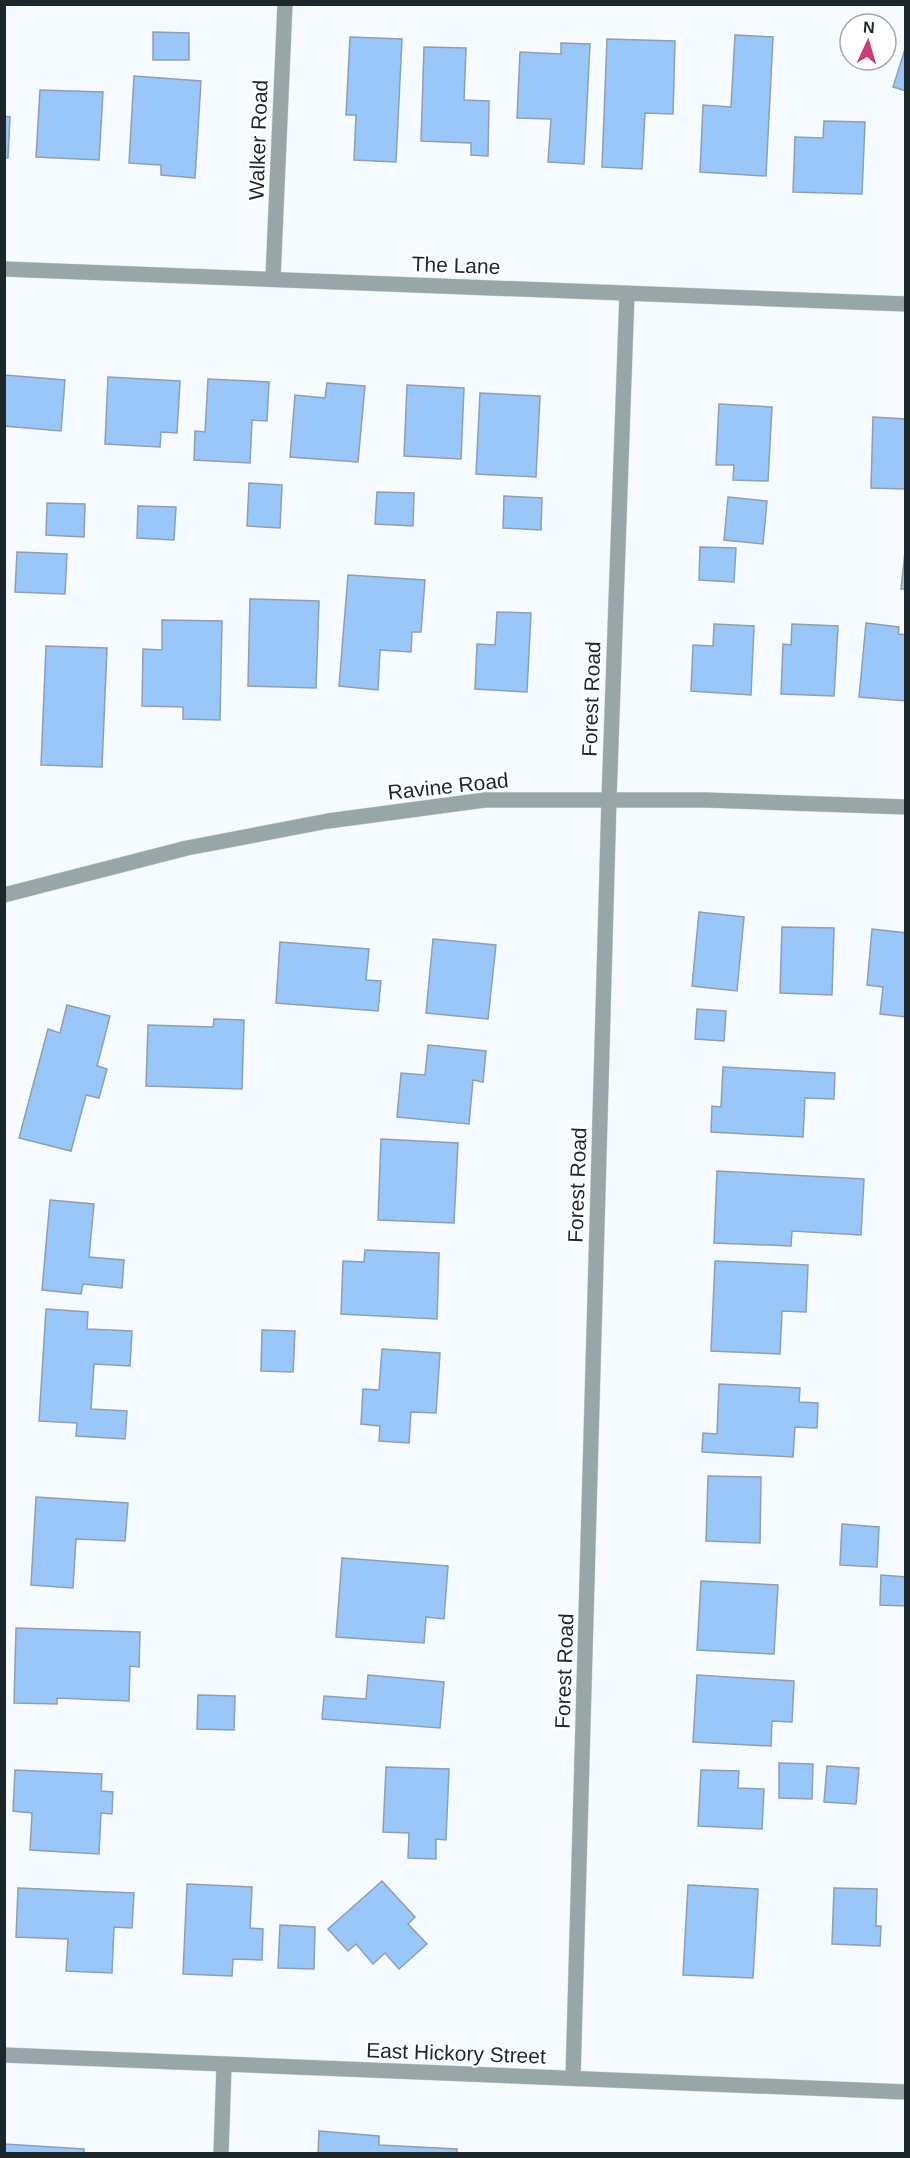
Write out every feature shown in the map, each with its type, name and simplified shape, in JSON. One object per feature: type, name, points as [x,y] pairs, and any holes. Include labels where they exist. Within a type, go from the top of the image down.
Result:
[{"type":"street","name":"Walker Road","points":[[273,278],[285,4]]},
{"type":"street","name":"The Lane","points":[[4,269],[906,304]]},
{"type":"street","name":"Forest Road","points":[[573,2078],[609,799],[627,293]]},
{"type":"street","name":"Ravine Road","points":[[4,895],[177,850],[328,821],[485,800],[705,800],[906,807]]},
{"type":"street","name":"East Hickory Street","points":[[4,2055],[224,2066],[906,2092]]},
{"type":"street","points":[[221,2154],[224,2066]]},
{"type":"building","points":[[153,32],[189,33],[189,60],[153,60]]},
{"type":"building","points":[[735,35],[773,37],[766,176],[700,172],[703,105],[731,107]]},
{"type":"building","points":[[350,37],[402,39],[396,162],[354,160],[356,115],[346,115]]},
{"type":"building","points":[[607,39],[675,41],[673,114],[645,113],[642,169],[602,167]]},
{"type":"building","points":[[561,43],[590,44],[584,164],[548,162],[551,119],[517,118],[520,52],[561,54]]},
{"type":"building","points":[[906,46],[906,91],[893,87]]},
{"type":"building","points":[[424,47],[466,48],[464,100],[489,101],[488,156],[471,155],[471,143],[421,141]]},
{"type":"building","points":[[134,76],[201,81],[195,178],[161,175],[161,165],[129,163]]},
{"type":"building","points":[[40,90],[103,92],[99,160],[36,157]]},
{"type":"building","points":[[4,116],[10,117],[8,158],[4,158]]},
{"type":"building","points":[[824,121],[865,122],[862,194],[793,192],[795,137],[823,138]]},
{"type":"building","points":[[4,375],[65,380],[61,431],[4,426]]},
{"type":"building","points":[[108,377],[180,381],[177,433],[161,432],[160,447],[105,444]]},
{"type":"building","points":[[208,379],[269,382],[267,421],[252,420],[250,463],[194,460],[195,431],[205,432]]},
{"type":"building","points":[[327,383],[365,386],[358,462],[290,457],[295,395],[325,398]]},
{"type":"building","points":[[407,385],[464,388],[461,459],[404,456]]},
{"type":"building","points":[[480,393],[540,396],[536,477],[476,474]]},
{"type":"building","points":[[719,404],[772,407],[768,481],[733,480],[734,465],[716,465]]},
{"type":"building","points":[[873,417],[906,419],[906,489],[871,488]]},
{"type":"building","points":[[249,483],[282,485],[280,528],[247,526]]},
{"type":"building","points":[[377,492],[414,493],[413,526],[375,524]]},
{"type":"building","points":[[504,496],[542,498],[541,530],[503,528]]},
{"type":"building","points":[[728,497],[767,501],[763,544],[724,540]]},
{"type":"building","points":[[47,503],[85,504],[84,537],[46,535]]},
{"type":"building","points":[[138,506],[176,507],[174,540],[137,538]]},
{"type":"building","points":[[700,547],[736,548],[734,582],[699,580]]},
{"type":"building","points":[[17,552],[67,554],[65,594],[15,592]]},
{"type":"building","points":[[905,552],[906,589],[901,589]]},
{"type":"building","points":[[348,575],[425,580],[421,632],[412,632],[411,652],[380,650],[378,690],[339,686]]},
{"type":"building","points":[[250,599],[319,601],[316,688],[248,686]]},
{"type":"building","points":[[497,612],[531,613],[527,692],[475,689],[477,644],[495,645]]},
{"type":"building","points":[[162,620],[222,621],[220,720],[183,719],[183,707],[142,706],[143,649],[162,650]]},
{"type":"building","points":[[866,623],[899,627],[898,634],[906,635],[906,701],[859,697]]},
{"type":"building","points":[[714,624],[754,626],[751,695],[691,691],[693,645],[713,646]]},
{"type":"building","points":[[792,624],[838,626],[834,696],[781,694],[783,644],[791,645]]},
{"type":"building","points":[[46,646],[107,648],[102,767],[41,765]]},
{"type":"building","points":[[699,912],[744,917],[737,991],[692,986]]},
{"type":"building","points":[[782,927],[834,928],[832,995],[780,993]]},
{"type":"building","points":[[872,929],[906,933],[906,1017],[880,1014],[883,987],[867,985]]},
{"type":"building","points":[[433,939],[496,945],[488,1019],[426,1013]]},
{"type":"building","points":[[280,942],[369,949],[366,980],[381,981],[378,1011],[276,1003]]},
{"type":"building","points":[[67,1005],[110,1016],[97,1066],[107,1069],[99,1098],[86,1095],[71,1151],[19,1138],[48,1029],[60,1033]]},
{"type":"building","points":[[697,1009],[726,1011],[724,1041],[695,1039]]},
{"type":"building","points":[[214,1019],[244,1020],[242,1089],[146,1086],[148,1025],[213,1027]]},
{"type":"building","points":[[428,1045],[486,1051],[483,1082],[473,1080],[469,1124],[397,1117],[401,1073],[425,1075]]},
{"type":"building","points":[[723,1067],[835,1073],[834,1099],[805,1098],[803,1137],[711,1132],[712,1106],[721,1107]]},
{"type":"building","points":[[381,1139],[458,1143],[454,1223],[378,1220]]},
{"type":"building","points":[[717,1171],[864,1179],[861,1235],[792,1231],[791,1246],[714,1243]]},
{"type":"building","points":[[50,1200],[94,1204],[89,1257],[124,1260],[122,1288],[83,1284],[81,1294],[42,1290]]},
{"type":"building","points":[[365,1250],[439,1253],[437,1319],[341,1314],[343,1261],[364,1262]]},
{"type":"building","points":[[715,1261],[808,1265],[806,1312],[782,1311],[780,1354],[711,1351]]},
{"type":"building","points":[[46,1309],[88,1312],[87,1329],[132,1331],[130,1366],[94,1364],[91,1409],[127,1411],[125,1439],[76,1436],[77,1423],[39,1421]]},
{"type":"building","points":[[262,1330],[295,1331],[293,1372],[261,1371]]},
{"type":"building","points":[[382,1349],[440,1353],[436,1413],[411,1412],[409,1443],[379,1441],[380,1426],[361,1424],[363,1389],[379,1390]]},
{"type":"building","points":[[719,1384],[800,1388],[799,1402],[818,1403],[817,1428],[795,1427],[793,1457],[702,1452],[703,1433],[717,1434]]},
{"type":"building","points":[[708,1476],[761,1477],[760,1543],[706,1541]]},
{"type":"building","points":[[36,1497],[128,1503],[125,1541],[76,1539],[73,1588],[31,1585]]},
{"type":"building","points":[[842,1524],[879,1527],[877,1567],[840,1565]]},
{"type":"building","points":[[342,1558],[448,1566],[444,1619],[426,1617],[424,1643],[336,1637]]},
{"type":"building","points":[[881,1575],[906,1577],[906,1606],[880,1605]]},
{"type":"building","points":[[701,1581],[778,1585],[774,1654],[697,1650]]},
{"type":"building","points":[[16,1628],[140,1632],[139,1667],[130,1666],[129,1701],[57,1698],[57,1704],[14,1703]]},
{"type":"building","points":[[368,1675],[444,1682],[440,1728],[322,1719],[324,1696],[366,1699]]},
{"type":"building","points":[[697,1675],[794,1681],[792,1722],[772,1721],[771,1746],[693,1742]]},
{"type":"building","points":[[198,1695],[235,1696],[234,1730],[197,1729]]},
{"type":"building","points":[[779,1763],[813,1764],[812,1799],[779,1798]]},
{"type":"building","points":[[827,1766],[859,1768],[856,1804],[824,1802]]},
{"type":"building","points":[[386,1767],[449,1769],[446,1840],[436,1839],[436,1859],[408,1858],[409,1833],[383,1832]]},
{"type":"building","points":[[15,1770],[102,1774],[101,1791],[113,1792],[112,1814],[101,1813],[99,1854],[30,1850],[32,1813],[13,1811]]},
{"type":"building","points":[[701,1770],[739,1771],[738,1788],[764,1789],[762,1829],[698,1826]]},
{"type":"building","points":[[382,1881],[415,1917],[408,1924],[427,1944],[399,1969],[385,1953],[373,1964],[356,1944],[348,1951],[328,1929]]},
{"type":"building","points":[[187,1884],[252,1887],[250,1928],[263,1929],[262,1960],[233,1959],[232,1976],[183,1974]]},
{"type":"building","points":[[688,1885],[758,1889],[753,1978],[683,1975]]},
{"type":"building","points":[[18,1888],[134,1893],[132,1928],[114,1927],[112,1973],[66,1971],[68,1939],[16,1937]]},
{"type":"building","points":[[834,1888],[877,1889],[876,1926],[881,1926],[880,1946],[832,1944]]},
{"type":"building","points":[[280,1925],[315,1927],[314,1969],[278,1968]]},
{"type":"building","points":[[319,2131],[379,2136],[379,2145],[457,2149],[457,2154],[318,2154]]},
{"type":"building","points":[[4,2144],[84,2149],[84,2154],[4,2154]]}]
